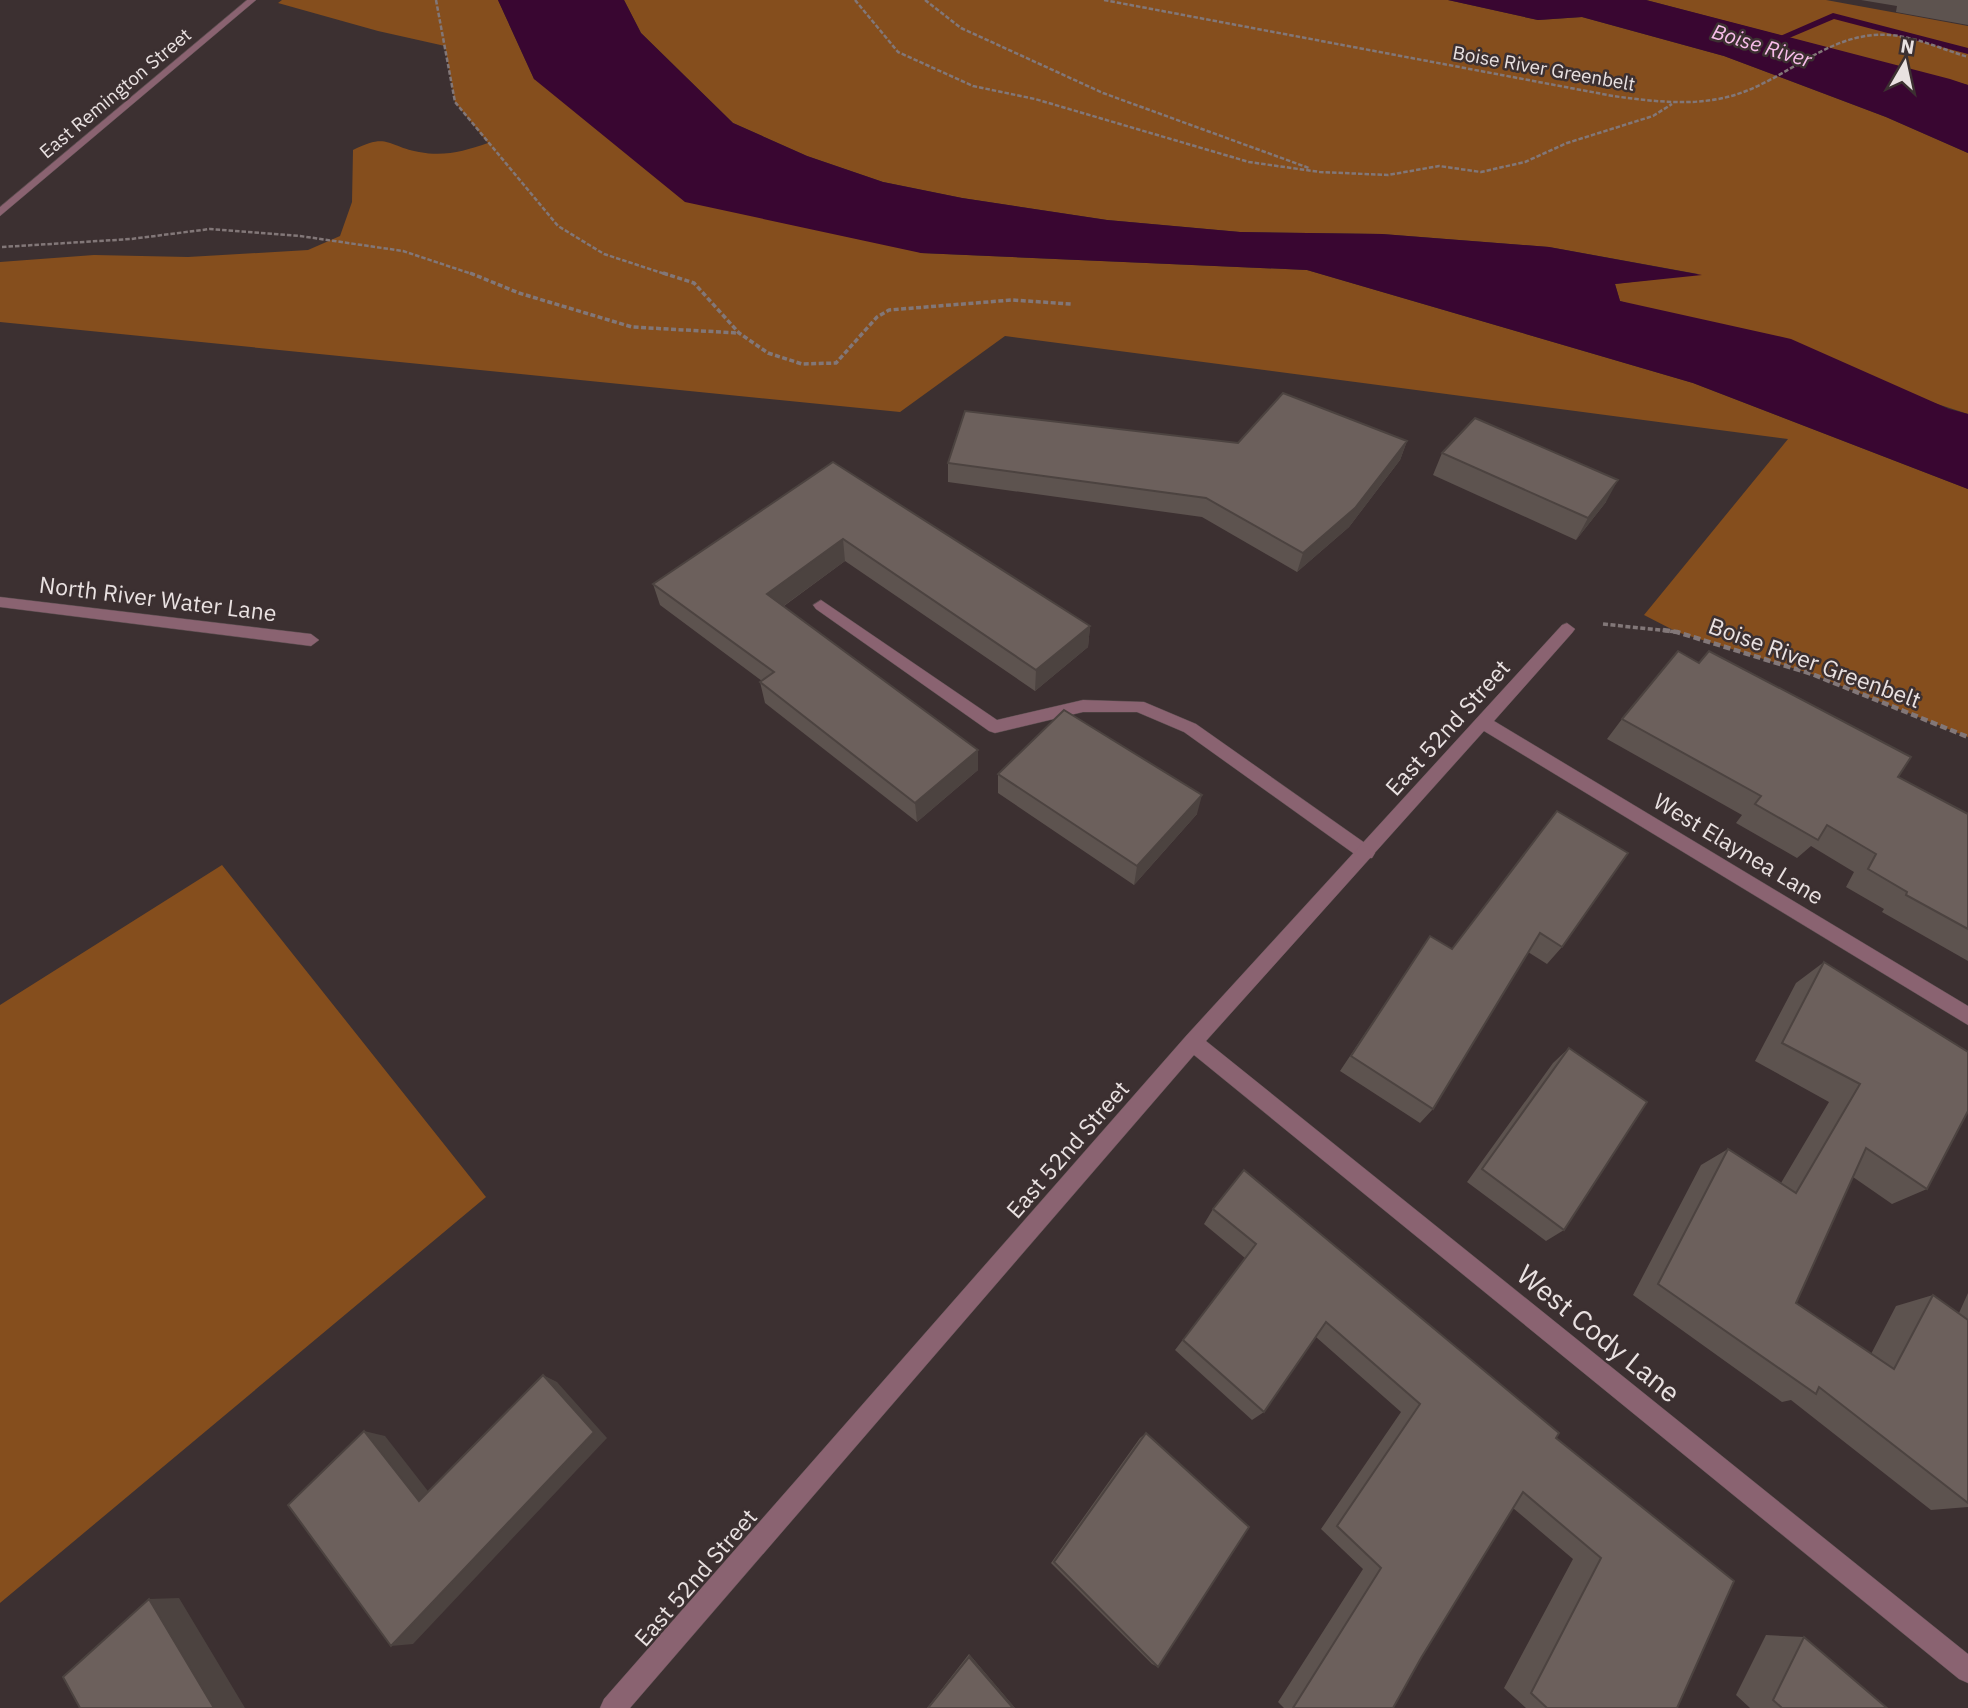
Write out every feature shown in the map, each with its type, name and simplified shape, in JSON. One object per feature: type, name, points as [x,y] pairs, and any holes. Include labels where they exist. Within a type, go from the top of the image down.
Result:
[{"type":"street","name":"East Remington Street","points":[[0,213],[252,0]]},
{"type":"street","name":"North River Water Lane","points":[[0,602],[311,640]]},
{"type":"street","points":[[821,605],[995,727],[1083,706],[1138,706],[1189,728],[1366,853]]},
{"type":"street","name":"East 52nd Street","points":[[621,1705],[1193,1042],[1567,629]]},
{"type":"street","name":"West Elaynea Lane","points":[[1484,723],[1968,1016]]},
{"type":"street","name":"West Cody Lane","points":[[1193,1042],[1968,1670]]},
{"type":"path","points":[[436,0],[455,102],[558,226],[604,254],[694,283],[739,333],[768,353],[802,364],[836,363],[877,317],[889,310],[1012,300],[1071,304]]},
{"type":"path","points":[[855,0],[863,13],[898,52],[973,86],[1035,99],[1249,162],[1320,172],[1388,175],[1439,166],[1481,172],[1525,162],[1567,143],[1653,116],[1673,104]]},
{"type":"path","points":[[925,0],[961,28],[1103,93],[1320,172]]},
{"type":"path","name":"Boise River Greenbelt","points":[[1104,0],[1613,96],[1673,104],[1745,91],[1849,40],[1875,34],[1900,38],[1968,57]]},
{"type":"path","points":[[0,247],[131,239],[210,229],[300,236],[403,251],[479,276],[519,293],[632,327],[739,333]]},
{"type":"path","name":"Boise River Greenbelt","points":[[1567,629],[1576,621],[1677,632],[1812,674],[1968,737]]},
{"type":"shaded area","points":[[282,0],[498,0],[534,79],[921,253],[1307,270],[1693,383],[1968,489],[1968,737],[1812,674],[1677,632],[1644,615],[1788,439],[1005,336],[900,412],[0,322],[0,262],[94,255],[188,257],[308,250],[340,236],[352,202],[353,150],[381,141],[419,152],[446,153],[488,143],[455,102],[445,46],[378,31],[278,3]]},
{"type":"shaded area","points":[[624,0],[1448,0],[1538,20],[1582,17],[1724,56],[1886,117],[1968,153],[1968,414],[1620,301],[1615,284],[1698,274],[1549,247],[1382,234],[1240,232],[1107,220],[962,198],[883,182],[807,156],[733,123],[641,33]]},
{"type":"shaded area","points":[[1646,0],[1826,0],[1968,26],[1968,85]]},
{"type":"shaded area","points":[[222,865],[486,1197],[0,1603],[0,1005]]},
{"type":"water","points":[[498,0],[624,0],[641,33],[733,123],[807,156],[883,182],[962,198],[1107,220],[1240,232],[1382,234],[1549,247],[1702,275],[1615,284],[1620,301],[1791,339],[1949,409],[1968,414],[1968,489],[1693,383],[1307,270],[921,253],[685,202],[534,79]]},
{"type":"water","name":"Boise River","points":[[1448,0],[1646,0],[1950,79],[1968,85],[1968,153],[1886,117],[1724,56],[1582,17],[1538,20]]},
{"type":"building","points":[[1283,393],[1407,441],[1355,508],[1303,553],[1206,498],[948,463],[965,411],[1238,443]]},
{"type":"building","points":[[1475,418],[1618,480],[1588,518],[1442,453]]},
{"type":"building","points":[[833,462],[1090,626],[1036,670],[843,539],[767,594],[978,750],[915,803],[760,682],[774,672],[653,584]]},
{"type":"building","points":[[1678,651],[1699,663],[1709,651],[1911,757],[1898,777],[1968,814],[1968,929],[1906,895],[1907,892],[1868,869],[1876,854],[1827,825],[1818,840],[1755,804],[1761,796],[1622,719]]},
{"type":"building","points":[[1064,710],[1202,795],[1137,866],[998,774]]},
{"type":"building","points":[[1557,811],[1628,853],[1562,947],[1540,933],[1433,1109],[1351,1056],[1430,936],[1452,949]]},
{"type":"building","points":[[1824,962],[1968,1052],[1968,1111],[1927,1189],[1866,1148],[1796,1303],[1894,1369],[1933,1295],[1968,1320],[1968,1503],[1819,1387],[1816,1394],[1658,1284],[1728,1149],[1796,1193],[1860,1084],[1782,1043]]},
{"type":"building","points":[[1569,1048],[1647,1102],[1564,1230],[1482,1169]]},
{"type":"building","points":[[1244,1170],[1559,1433],[1556,1438],[1734,1581],[1677,1708],[1547,1708],[1531,1693],[1601,1558],[1523,1492],[1393,1708],[1293,1708],[1381,1568],[1337,1526],[1420,1404],[1326,1322],[1264,1412],[1183,1340],[1256,1244],[1213,1209]]},
{"type":"building","points":[[543,1375],[594,1432],[391,1646],[288,1505],[364,1431],[419,1501]]},
{"type":"building","points":[[1146,1433],[1249,1527],[1158,1667],[1054,1562]]},
{"type":"building","points":[[149,1599],[214,1708],[80,1708],[63,1677]]},
{"type":"building","points":[[1804,1637],[1887,1708],[1782,1708],[1773,1700]]},
{"type":"building","points":[[969,1657],[1013,1708],[928,1708]]},
{"type":"waterway","name":"Boise River","points":[[1767,44],[1833,16],[1968,51]]}]
